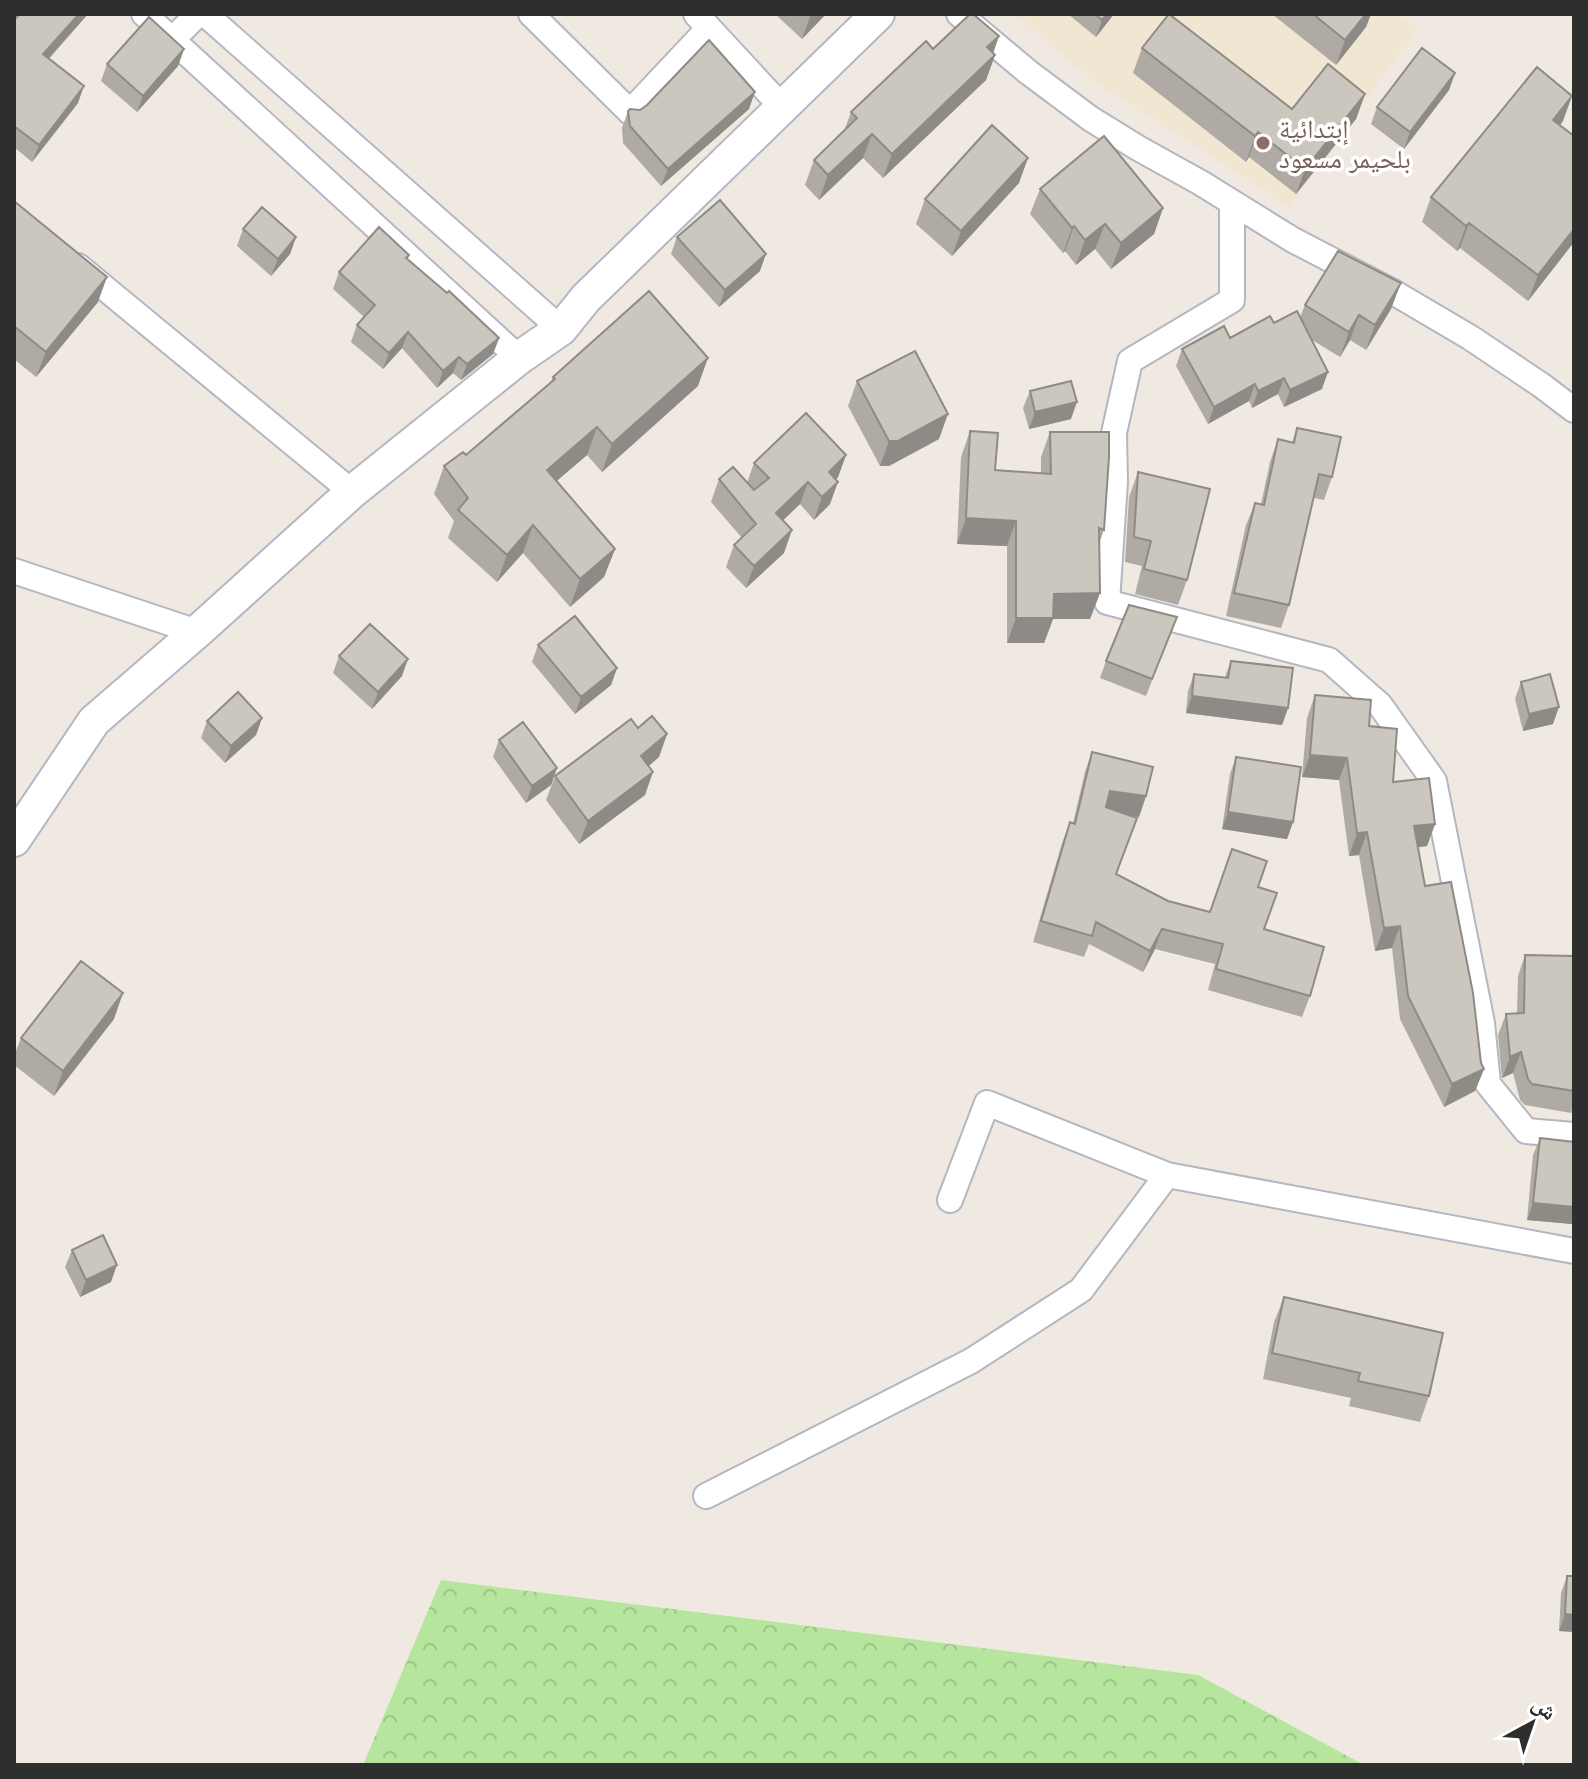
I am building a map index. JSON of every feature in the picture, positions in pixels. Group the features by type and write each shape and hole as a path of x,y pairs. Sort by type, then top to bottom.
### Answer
{"main road":[{"path":"14,840 94,721 352,492 519,358 561,329 586,298 878,14"}],"street":[{"path":"144,14 519,358"},
{"path":"172,40 198,14"},
{"path":"205,14 561,329"},
{"path":"531,14 630,112 702,21 782,107"},
{"path":"959,14 1028,72 1091,119 1293,240 1393,292 1471,338 1574,410"},
{"path":"1232,202 1232,300 1130,361 1114,433 1115,482 1107,602 1329,660 1380,705 1434,781 1482,1023 1488,1084 1526,1131 1574,1135"},
{"path":"62,253 352,492"},
{"path":"14,571 197,632"},
{"path":"950,1200 987,1103 1167,1175 1574,1251"},
{"path":"706,1496 971,1361 1081,1290 1167,1175"}],"shaded area":[{"name":"إبتدائية بلحيمر مسعود","path":"1014,14 1396,14 1417,29 1290,207 1089,78"}],"green space":[{"path":"441,1580 1198,1675 1364,1765 363,1765"}],"building":[{"path":"20,14 79,14 43,54 84,86 39,145 14,126 14,20"},
{"path":"970,14 999,36 987,47 995,55 892,154 872,134 828,175 814,160 857,118 851,112 926,41 933,49"},
{"path":"1169,14 1292,109 1328,64 1365,94 1305,169 1258,132 1255,136 1142,48"},
{"path":"1313,14 1366,14 1345,40"},
{"path":"149,17 184,49 143,96 107,64"},
{"path":"709,40 755,92 668,169 630,126 628,111 640,110 647,105"},
{"path":"1422,48 1455,73 1410,132 1377,107"},
{"path":"1537,67 1572,96 1553,120 1574,136 1574,229 1538,275 1469,223 1466,226 1431,197"},
{"path":"992,125 1028,158 961,231 925,199"},
{"path":"1104,136 1163,208 1121,243 1105,224 1085,240 1040,189"},
{"path":"720,200 766,254 725,290 677,237"},
{"path":"14,201 107,277 46,352 14,326"},
{"path":"262,207 296,237 278,259 243,229"},
{"path":"379,227 409,255 406,258 447,293 449,291 499,338 467,364 459,357 443,371 408,332 389,353 357,325 375,305 339,272"},
{"path":"1338,251 1401,283 1375,325 1359,315 1349,332 1305,305"},
{"path":"649,291 708,358 612,444 597,427 547,470 615,549 580,579 533,525 507,555 458,510 468,498 444,466 463,452 466,455 555,379 553,377"},
{"path":"1297,311 1328,372 1290,390 1284,378 1258,391 1255,384 1214,407 1182,349 1224,326 1230,338 1270,316 1274,323"},
{"path":"915,351 948,414 898,441 889,441 857,381"},
{"path":"1071,381 1077,402 1035,412 1030,391"},
{"path":"806,413 846,455 829,472 838,482 822,497 808,482 776,513 792,530 754,566 734,545 756,524 719,479 733,467 754,490 769,478 754,463"},
{"path":"1297,428 1341,437 1332,477 1319,474 1289,605 1234,593 1255,503 1264,505 1278,439 1294,443"},
{"path":"970,431 998,433 995,470 1051,474 1050,432 1109,432 1104,530 1099,528 1100,593 1054,594 1053,618 1016,618 1016,521 966,518"},
{"path":"1138,472 1210,489 1187,580 1144,569 1151,541 1134,537"},
{"path":"1129,605 1177,617 1152,679 1106,661"},
{"path":"575,616 617,668 581,697 538,645"},
{"path":"370,624 408,659 378,692 339,656"},
{"path":"1231,661 1293,668 1288,708 1192,696 1194,674 1228,678"},
{"path":"1550,674 1559,707 1529,714 1521,682"},
{"path":"238,692 262,718 231,746 207,721"},
{"path":"1315,695 1371,700 1369,726 1397,729 1393,782 1429,778 1435,824 1414,826 1425,886 1451,882 1484,1069 1452,1084 1408,996 1400,926 1384,928 1367,832 1357,833 1347,758 1310,755"},
{"path":"652,716 667,734 641,756 653,772 588,821 555,776 631,719 638,728"},
{"path":"523,722 557,768 532,786 499,740"},
{"path":"1092,752 1153,767 1146,796 1110,791 1106,807 1137,818 1116,874 1168,901 1210,912 1232,849 1267,861 1258,887 1277,893 1264,929 1324,947 1310,996 1216,969 1223,944 1162,929 1150,951 1096,922 1092,936 1041,921 1070,822 1075,824"},
{"path":"1236,757 1301,767 1293,822 1228,812"},
{"path":"1525,955 1574,956 1574,1091 1532,1084 1521,1052 1510,1057 1506,1014 1524,1013"},
{"path":"81,961 123,993 63,1071 21,1038"},
{"path":"1540,1138 1574,1142 1574,1207 1533,1203"},
{"path":"103,1235 117,1265 86,1280 72,1250"},
{"path":"1284,1297 1443,1333 1429,1396 1358,1381 1360,1373 1272,1353"},
{"path":"1567,1576 1574,1576 1574,1615 1565,1614"}],"place":[{"name":"إبتدائية بلحيمر مسعود","path":"1263,143"}]}
